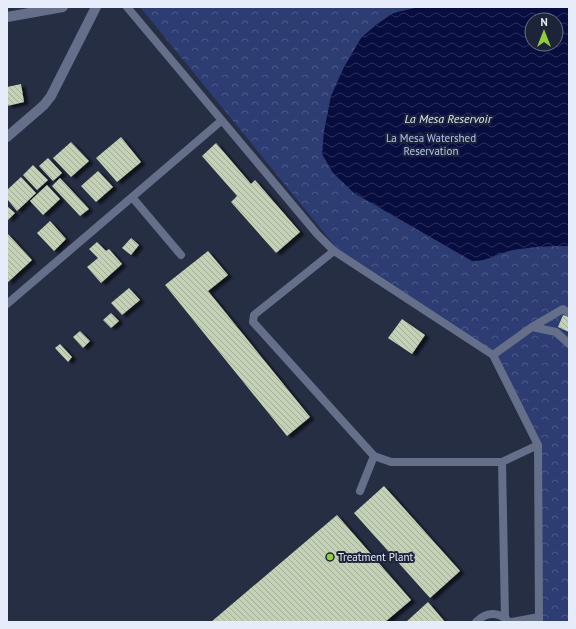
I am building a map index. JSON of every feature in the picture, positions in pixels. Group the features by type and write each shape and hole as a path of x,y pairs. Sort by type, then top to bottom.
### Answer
{"street":[{"path":"7,17 63,7"},
{"path":"7,137 44,105 51,96 96,7"}],"lane":[{"path":"127,7 221,121 317,234 334,251 493,354 538,445 539,619 508,621 493,614 481,618 476,622"},
{"path":"7,304 221,121"},
{"path":"132,197 181,255"},
{"path":"334,251 254,315 254,322 374,456 391,462 502,462 538,445"},
{"path":"493,354 532,327 563,309 569,313"},
{"path":"532,327 556,332 569,344"},
{"path":"360,491 374,456"},
{"path":"502,462 508,621"}],"green space":[{"name":"La Mesa Watershed Reservation","path":"140,7 569,7 569,622 541,622 541,453 496,353 340,252"}],"water":[{"name":"La Mesa Reservoir","path":"419,7 569,7 569,246 520,249 486,259 472,261 354,193 333,173 322,154 324,131 331,96 344,67 361,38 393,13"}],"building":[{"path":"21,84 24,102 7,106 7,87"},
{"path":"121,137 141,162 117,182 96,158"},
{"path":"71,142 89,161 71,177 53,158"},
{"path":"216,143 251,184 255,180 300,232 276,253 231,202 237,196 202,156"},
{"path":"48,158 62,173 53,181 39,166"},
{"path":"33,165 48,180 37,190 23,175"},
{"path":"98,171 113,187 96,202 81,186"},
{"path":"21,177 36,193 17,211 7,199 7,190"},
{"path":"60,178 89,209 80,216 52,186"},
{"path":"47,185 60,199 43,215 30,201"},
{"path":"7,206 15,213 8,220 7,219"},
{"path":"50,221 66,239 54,251 37,233"},
{"path":"7,233 32,260 7,283"},
{"path":"131,238 139,245 131,255 122,248"},
{"path":"97,242 106,251 109,249 122,264 101,283 87,267 98,258 89,249"},
{"path":"208,251 228,275 208,291 310,417 287,436 165,285"},
{"path":"129,288 140,300 122,315 111,303"},
{"path":"111,313 119,321 111,328 103,320"},
{"path":"563,315 569,317 569,332 558,327"},
{"path":"402,319 425,335 412,354 388,338"},
{"path":"80,331 90,341 83,348 73,337"},
{"path":"60,344 72,357 68,362 55,348"},
{"path":"384,486 460,571 430,598 354,513"},
{"name":"Treatment Plant","path":"337,515 411,600 385,622 211,622"},
{"path":"428,602 445,622 406,622"}],"place":[{"name":"Treatment Plant","path":"330,557"}]}
